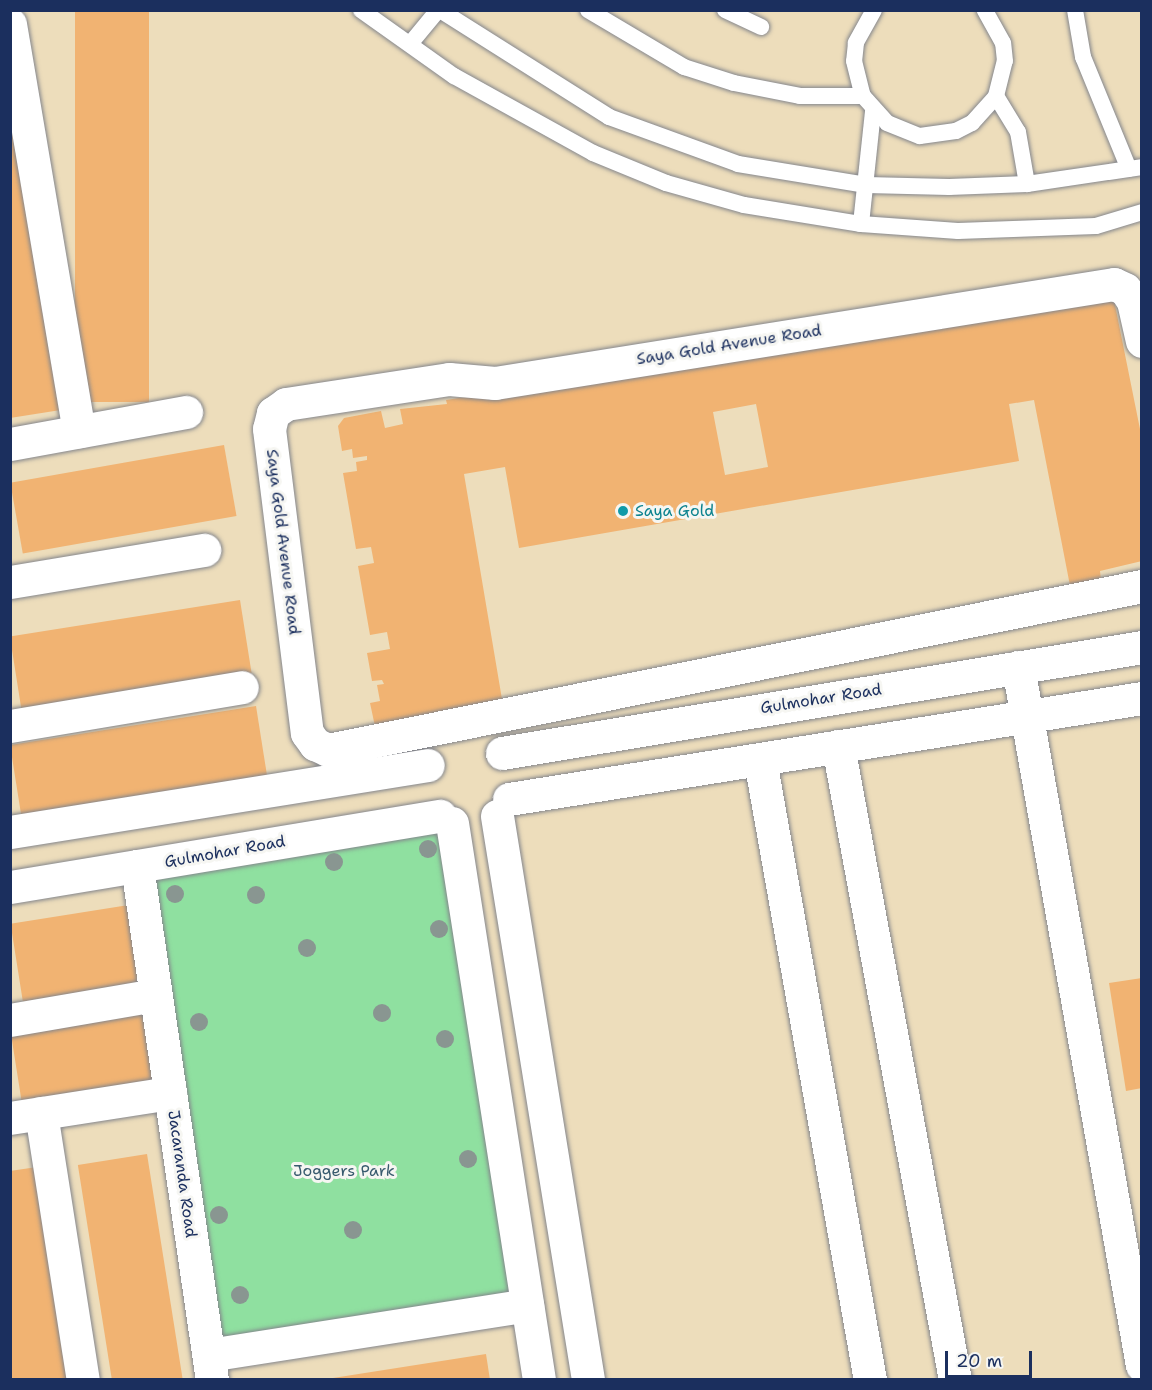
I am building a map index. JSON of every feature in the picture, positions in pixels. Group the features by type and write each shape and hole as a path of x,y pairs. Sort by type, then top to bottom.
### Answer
{"street":[{"path":"10,24 79,431"},
{"name":"Saya Gold Avenue Road","path":"1142,341 1133,301 1125,289 1114,284 495,383 449,379 286,404 273,413 269,429 307,733 315,744 328,750 1142,586"},
{"path":"10,444 186,412"},
{"path":"10,582 204,550"},
{"name":"Gulmohar Road","path":"502,753 1142,647"},
{"path":"1018,667 1142,1365"},
{"path":"10,726 242,687"},
{"path":"446,819 473,826 503,808 838,746 1142,698"},
{"path":"538,1380 446,819 425,792 428,765 443,746 458,739 476,739 502,753 510,767 503,808 588,1380"},
{"path":"838,746 955,1380"},
{"path":"760,760 870,1380"},
{"path":"10,832 428,765"},
{"name":"Gulmohar Road","path":"10,887 446,819"},
{"path":"137,866 170,1093"},
{"path":"10,1020 155,995"},
{"name":"Jacaranda Road","path":"26,1115 170,1093 210,1367"},
{"path":"26,1115 83,1380"},
{"path":"210,1367 527,1305"}],"lane":[{"path":"361,10 454,76 593,153 666,183 744,205 861,224 958,231 1032,231 1096,226 1142,212"},
{"path":"410,44 439,10 609,117 738,164 866,185 1027,184 1135,168 1083,57 1075,10"},
{"path":"588,10 684,67 734,83 800,96 863,96"},
{"path":"725,10 761,27"},
{"path":"874,10 856,43 854,61 863,96 873,111 903,131 939,136 972,123 996,96 1002,79 1004,52 996,26 985,10"},
{"path":"996,96 1018,132 1027,184"},
{"path":"861,224 873,111"}],"green space":[{"name":"Joggers Park","path":"452,823 528,1305 213,1355 137,873"}],"building":[{"path":"75,10 149,10 149,402 75,402"},
{"path":"10,93 67,409 10,418"},
{"name":"Saya Gold","path":"1106,296 1114,300 1142,439 1142,561 1100,571 1102,589 1072,596 1034,400 1009,404 1019,461 519,548 505,467 464,474 504,711 376,731 370,703 380,701 377,685 384,684 382,680 372,681 367,653 390,649 387,632 370,635 358,566 374,563 371,547 356,549 343,473 357,471 356,462 367,460 367,456 353,458 352,449 342,451 338,426 344,418 381,411 385,428 403,424 400,409 447,404 446,400","holes":["756,404 768,467 725,475 713,412"]},
{"path":"224,445 237,516 23,554 10,483"},
{"path":"240,600 252,673 21,710 10,636"},
{"path":"256,706 268,779 22,818 10,745"},
{"path":"135,904 147,982 23,1002 11,924"},
{"path":"1142,978 1142,1088 1126,1091 1109,983"},
{"path":"152,1004 165,1085 23,1108 10,1026"},
{"path":"147,1154 183,1380 112,1380 78,1165"},
{"path":"37,1167 68,1380 10,1380 10,1171"},
{"path":"486,1354 490,1380 333,1380 333,1378"}],"place":[{"name":"Saya Gold","path":"623,511"}]}
